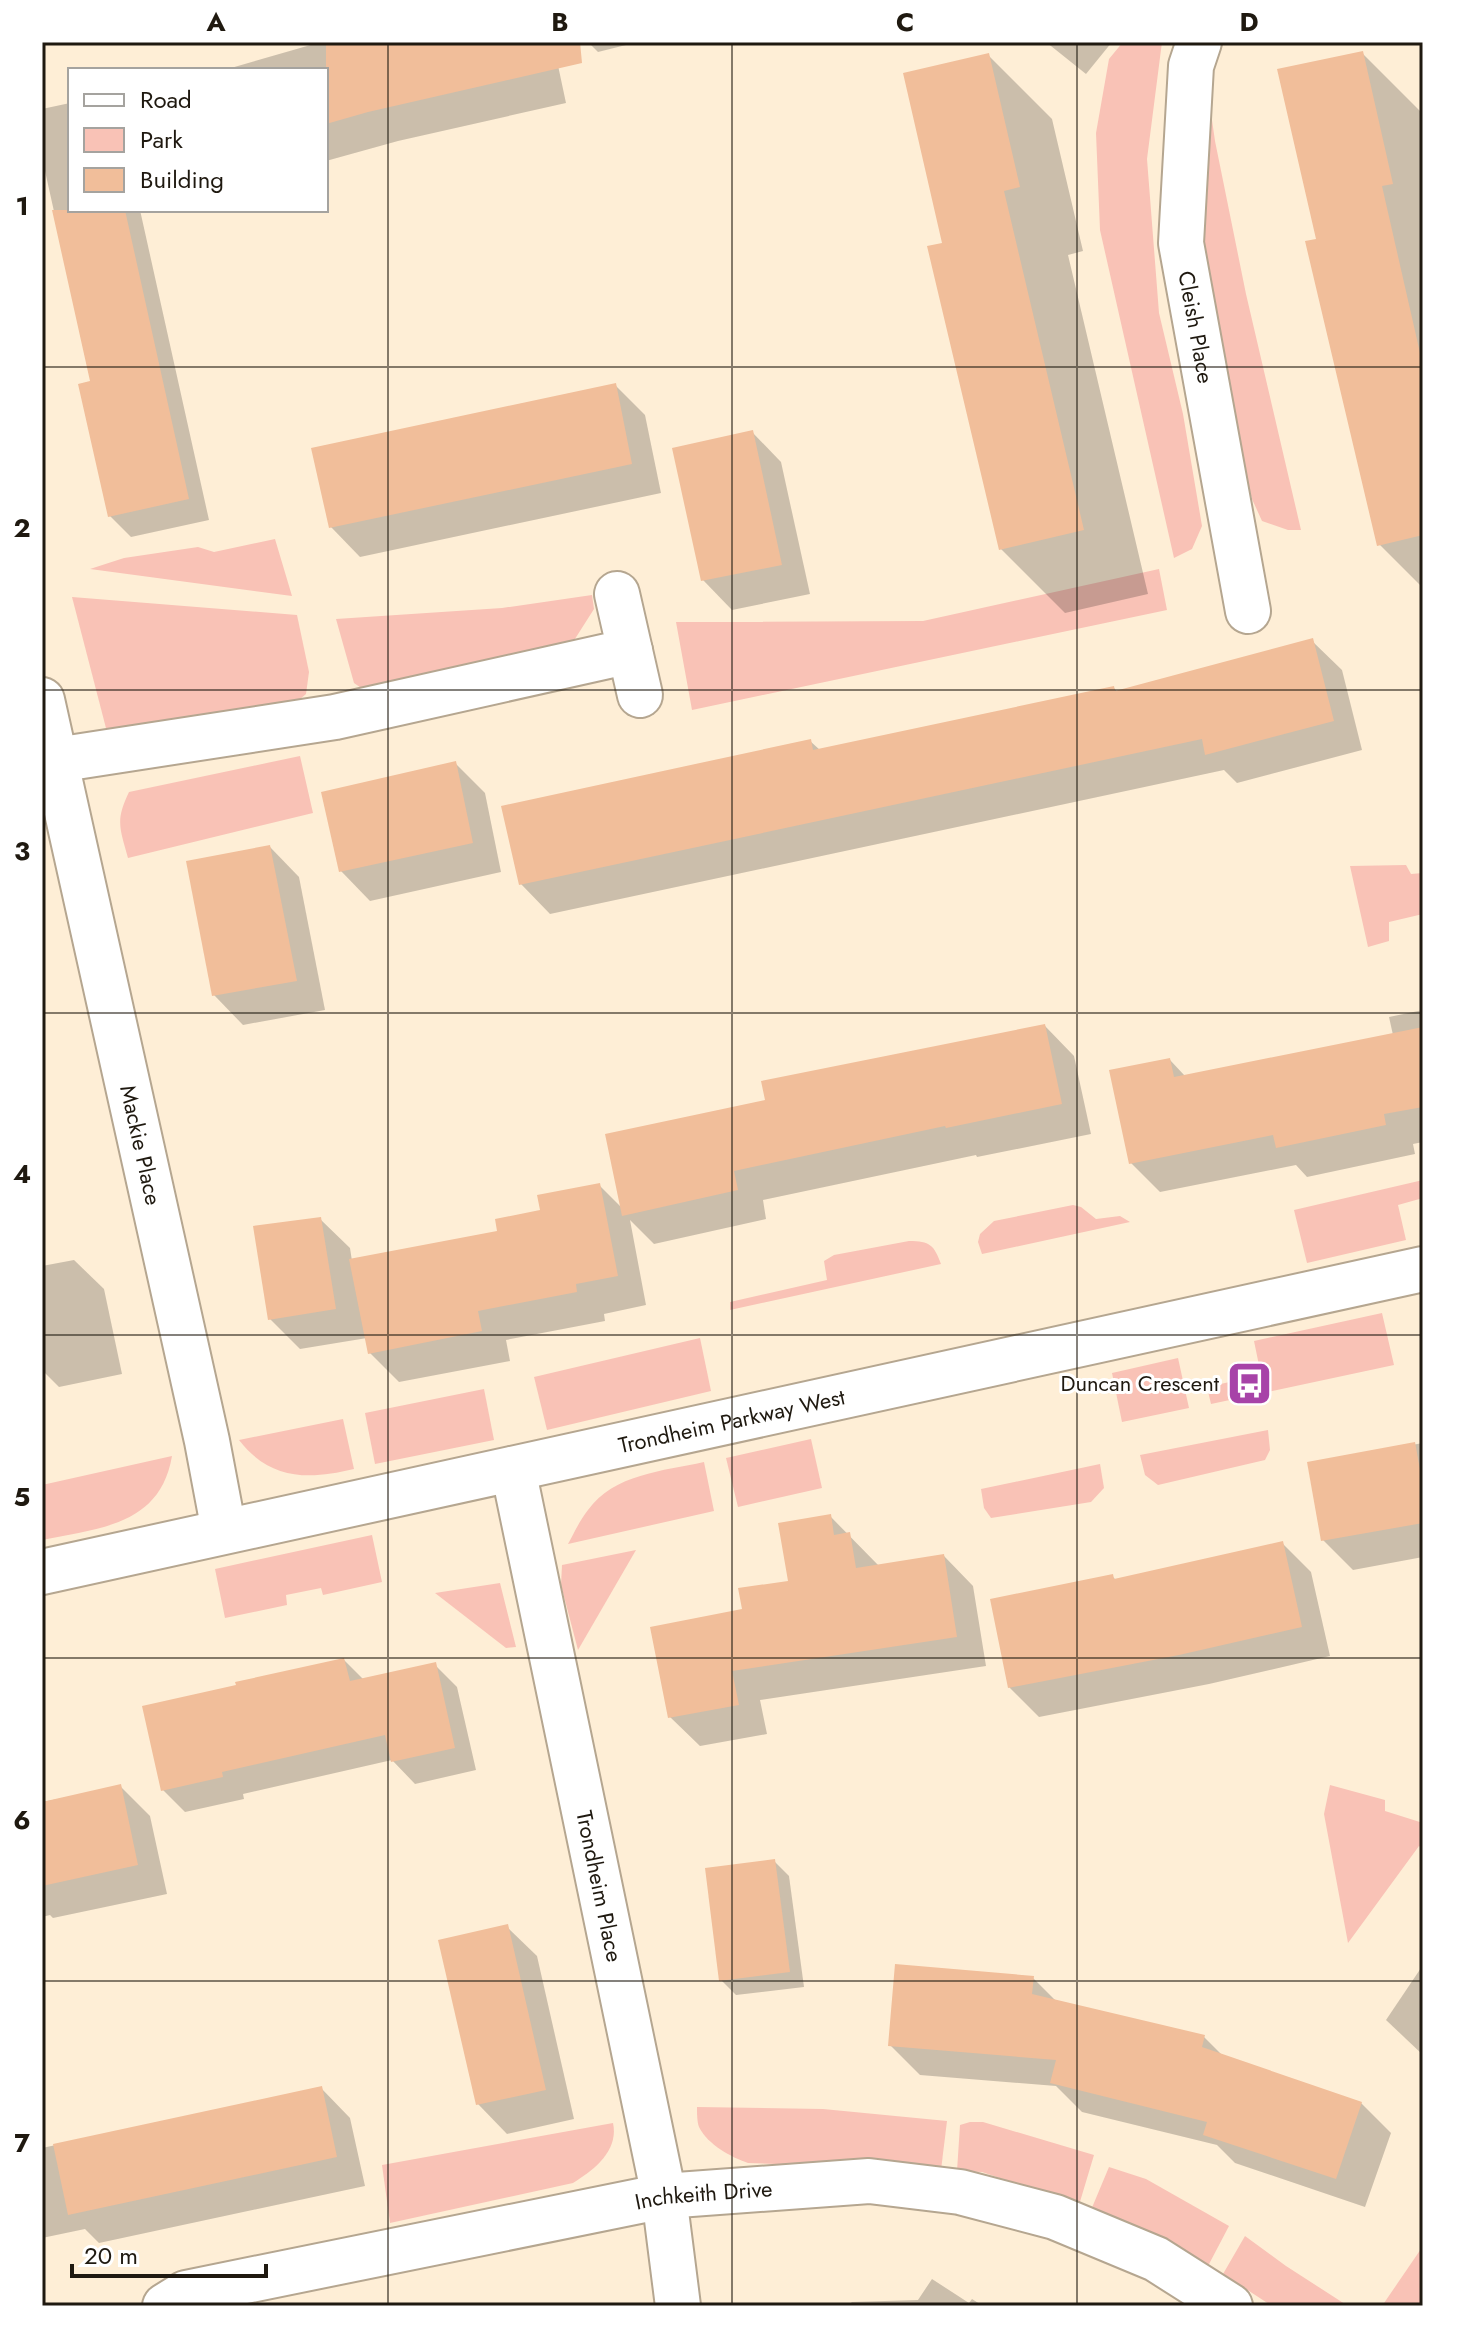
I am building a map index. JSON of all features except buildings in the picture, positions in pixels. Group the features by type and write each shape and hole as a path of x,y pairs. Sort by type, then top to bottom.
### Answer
{"street":[{"name":"Cleish Place","path":"1199,42 1191,66 1181,243 1248,611"},
{"path":"617,594 640,695"},
{"path":"56,760 335,717 630,651"},
{"name":"Mackie Place","path":"42,700 207,1441 224,1531"},
{"name":"Trondheim Parkway West","path":"42,1572 1423,1269"},
{"name":"Trondheim Place","path":"513,1469 664,2196 678,2306"},
{"name":"Inchkeith Drive","path":"165,2306 186,2293 664,2196 869,2181 960,2192 1055,2217 1156,2259 1230,2306"}],"green space":[{"path":"1123,42 1162,42 1147,159 1159,313 1183,414 1202,526 1192,549 1174,558 1100,230 1096,133 1109,59"},
{"path":"1210,106 1246,294 1301,530 1288,530 1262,521 1252,499 1241,458 1201,243"},
{"path":"275,539 292,596 90,569 124,558 198,547 214,552"},
{"path":"1159,569 1167,610 692,710 676,622 923,621"},
{"path":"592,595 594,609 573,642 367,692 354,683 336,619 502,608"},
{"path":"72,597 297,615 309,672 306,694 293,705 107,732"},
{"path":"300,756 313,813 128,858 120,825 129,792"},
{"path":"1406,865 1411,874 1423,873 1423,914 1389,922 1389,941 1368,947 1350,866"},
{"path":"1423,1180 1423,1198 1398,1205 1406,1240 1307,1263 1294,1210"},
{"path":"1073,1205 1081,1207 1096,1219 1120,1216 1130,1222 982,1254 978,1242 980,1234 994,1221"},
{"path":"909,1241 930,1245 941,1264 730,1310 730,1302 827,1280 824,1261 834,1255"},
{"path":"1382,1313 1394,1365 1211,1404 1207,1387 1261,1375 1254,1341"},
{"path":"700,1338 711,1391 547,1430 534,1377"},
{"path":"1178,1358 1189,1408 1122,1422 1112,1373"},
{"path":"484,1389 494,1440 375,1464 365,1413"},
{"path":"343,1419 354,1469 337,1473 306,1475 277,1470 251,1453 239,1440"},
{"path":"1268,1430 1270,1450 1265,1460 1158,1485 1145,1475 1140,1455"},
{"path":"811,1439 822,1488 738,1507 726,1458"},
{"path":"172,1456 155,1497 141,1510 105,1527 42,1540 42,1485"},
{"path":"704,1462 714,1511 568,1544 588,1510 611,1489 640,1476"},
{"path":"1100,1464 1104,1488 1091,1502 991,1518 984,1508 981,1489"},
{"path":"372,1535 382,1582 323,1595 321,1588 286,1595 287,1605 225,1618 215,1569"},
{"path":"636,1550 578,1650 561,1585 562,1565"},
{"path":"500,1583 516,1647 506,1648 435,1593"},
{"path":"1330,1785 1385,1800 1385,1811 1423,1823 1423,1849 1419,1846 1348,1943 1324,1814"},
{"path":"697,2107 823,2109 947,2121 941,2170 748,2163 727,2154 708,2139 699,2127"},
{"path":"983,2122 1094,2155 1079,2205 982,2172 957,2171 960,2125"},
{"path":"613,2123 614,2133 609,2151 596,2166 573,2183 390,2223 382,2165"},
{"path":"1109,2167 1146,2179 1229,2226 1208,2266 1136,2226 1091,2210"},
{"path":"1245,2236 1348,2306 1272,2306 1223,2274"},
{"path":"1423,2246 1423,2306 1382,2306"}],"place":[{"name":"Duncan Crescent","path":"1250,1383"}]}
